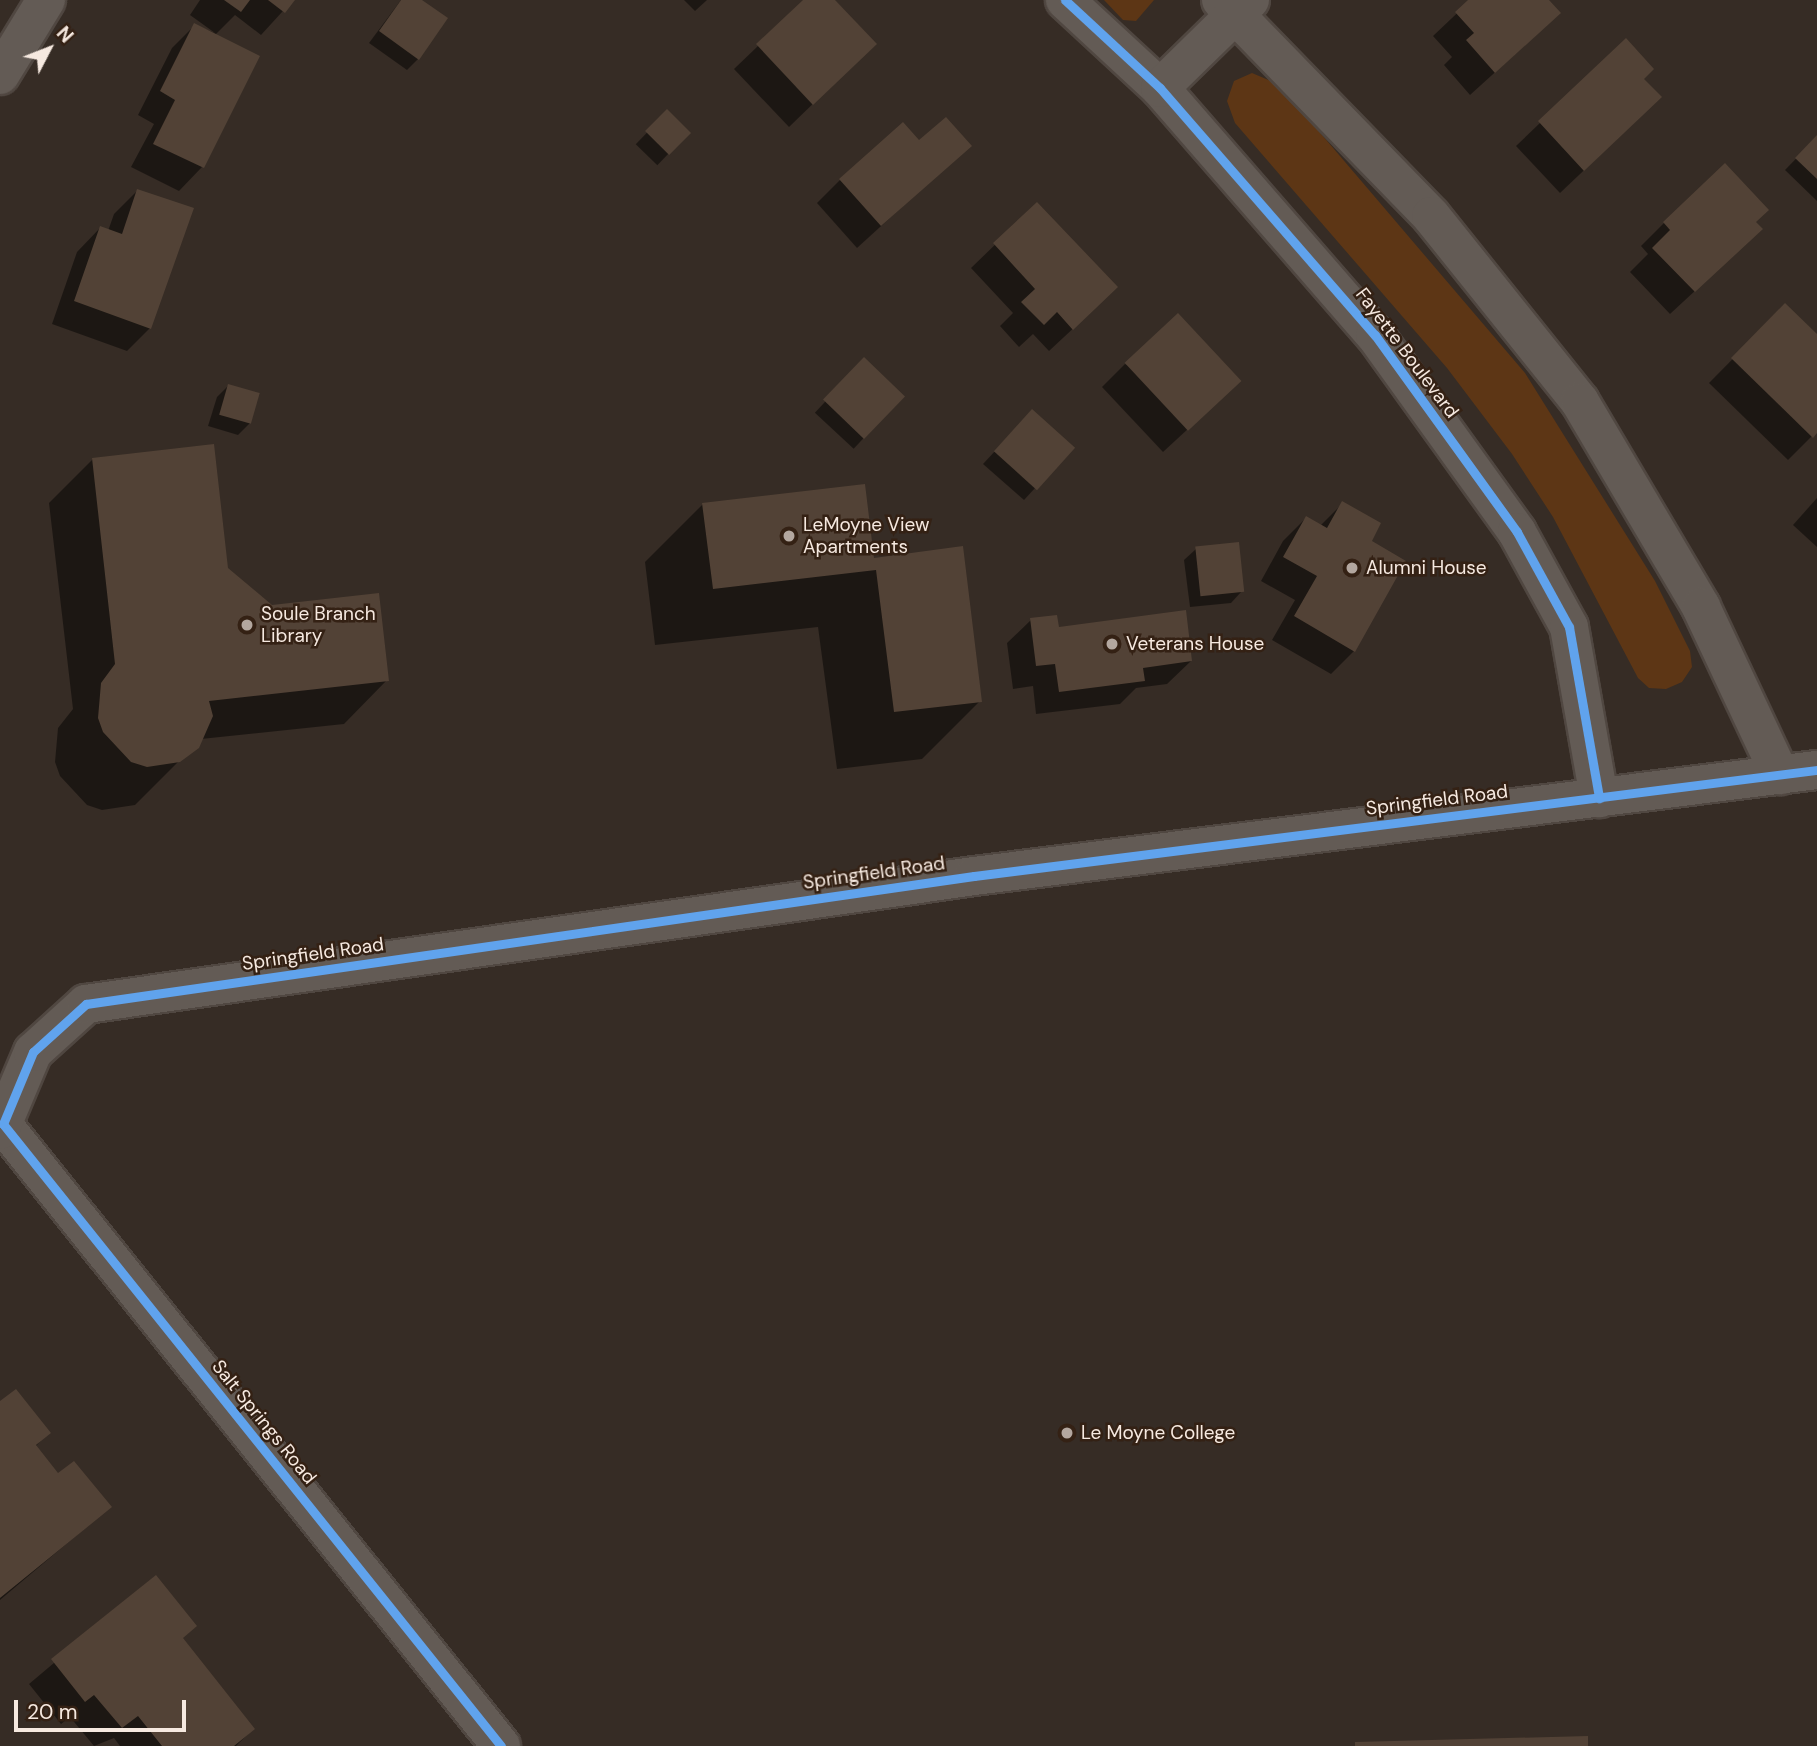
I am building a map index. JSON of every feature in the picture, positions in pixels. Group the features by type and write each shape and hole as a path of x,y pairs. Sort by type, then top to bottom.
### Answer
{"street":[{"path":"0,75 46,0"},
{"name":"Fayette Boulevard","path":"1065,0 1160,88 1375,335 1517,532 1569,627 1600,798"},
{"path":"1160,88 1235,5 1431,216 1580,402 1701,607 1780,775"},
{"name":"Springfield Road","path":"1,1125 33,1052 86,1004 974,876 1817,770"},
{"name":"Salt Springs Road","path":"1,1125 500,1746"}],"shaded area":[{"path":"1104,0 1154,0 1136,21 1123,20"},
{"path":"1252,73 1273,82 1299,108 1525,373 1655,581 1690,651 1692,667 1682,682 1666,689 1649,688 1638,678 1553,517 1512,454 1447,368 1235,123 1227,101 1234,81"}],"building":[{"path":"224,0 250,0 241,12"},
{"path":"268,0 295,0 285,13"},
{"path":"401,0 422,0 448,18 419,60 379,31"},
{"path":"803,0 835,0 877,44 813,105 756,44"},
{"path":"1468,0 1549,0 1561,13 1495,73 1466,40 1474,33 1455,12"},
{"path":"194,23 260,56 204,168 153,144 175,100 160,91"},
{"path":"1626,38 1654,69 1644,79 1662,97 1584,171 1538,121"},
{"path":"667,109 691,133 669,155 645,131"},
{"path":"946,117 972,146 881,226 839,179 903,122 919,140"},
{"path":"1817,135 1817,179 1795,158"},
{"path":"1725,163 1769,210 1756,222 1763,229 1695,292 1652,248 1670,230 1663,222"},
{"path":"137,189 194,208 151,329 74,301 100,226 122,234"},
{"path":"1037,202 1118,287 1073,330 1057,312 1044,325 1021,302 1035,289 993,243"},
{"path":"1785,303 1817,334 1817,433 1813,438 1731,358"},
{"path":"1178,313 1241,381 1188,431 1125,363"},
{"path":"864,357 905,397 864,439 823,399"},
{"path":"228,384 260,393 251,424 219,415"},
{"path":"1032,409 1075,448 1037,490 994,451"},
{"name":"Soule Branch Library","path":"214,444 228,568 272,605 379,593 389,681 209,701 213,716 199,748 180,762 147,767 131,762 103,732 98,718 101,683 115,664 92,458"},
{"path":"865,484 874,558 963,546 982,702 894,712 876,570 713,589 702,503"},
{"name":"Alumni House","path":"1342,501 1381,523 1372,541 1406,561 1355,652 1294,616 1317,576 1283,557 1306,516 1327,528"},
{"path":"1239,542 1244,592 1200,596 1195,547"},
{"name":"Veterans House","path":"1186,610 1192,661 1143,668 1145,681 1059,692 1055,664 1036,666 1030,618 1057,615 1059,627"},
{"path":"16,1389 51,1433 36,1445 58,1473 74,1461 112,1507 0,1598 0,1401"},
{"path":"156,1575 197,1626 183,1638 255,1729 234,1746 162,1746 138,1716 122,1728 94,1695 85,1702 51,1659"},
{"path":"1588,1736 1588,1746 1355,1746 1355,1742"}],"cycle path":[{"path":"1065,0 1160,88 1375,335 1517,532 1569,627 1599,798"},
{"path":"501,1746 3,1124 33,1052 86,1004 974,876 1817,770"}],"place":[{"name":"LeMoyne View Apartments","path":"789,536"},
{"name":"Alumni House","path":"1352,568"},
{"name":"Soule Branch Library","path":"247,625"},
{"name":"Veterans House","path":"1112,644"},
{"name":"Le Moyne College","path":"1067,1433"}]}
